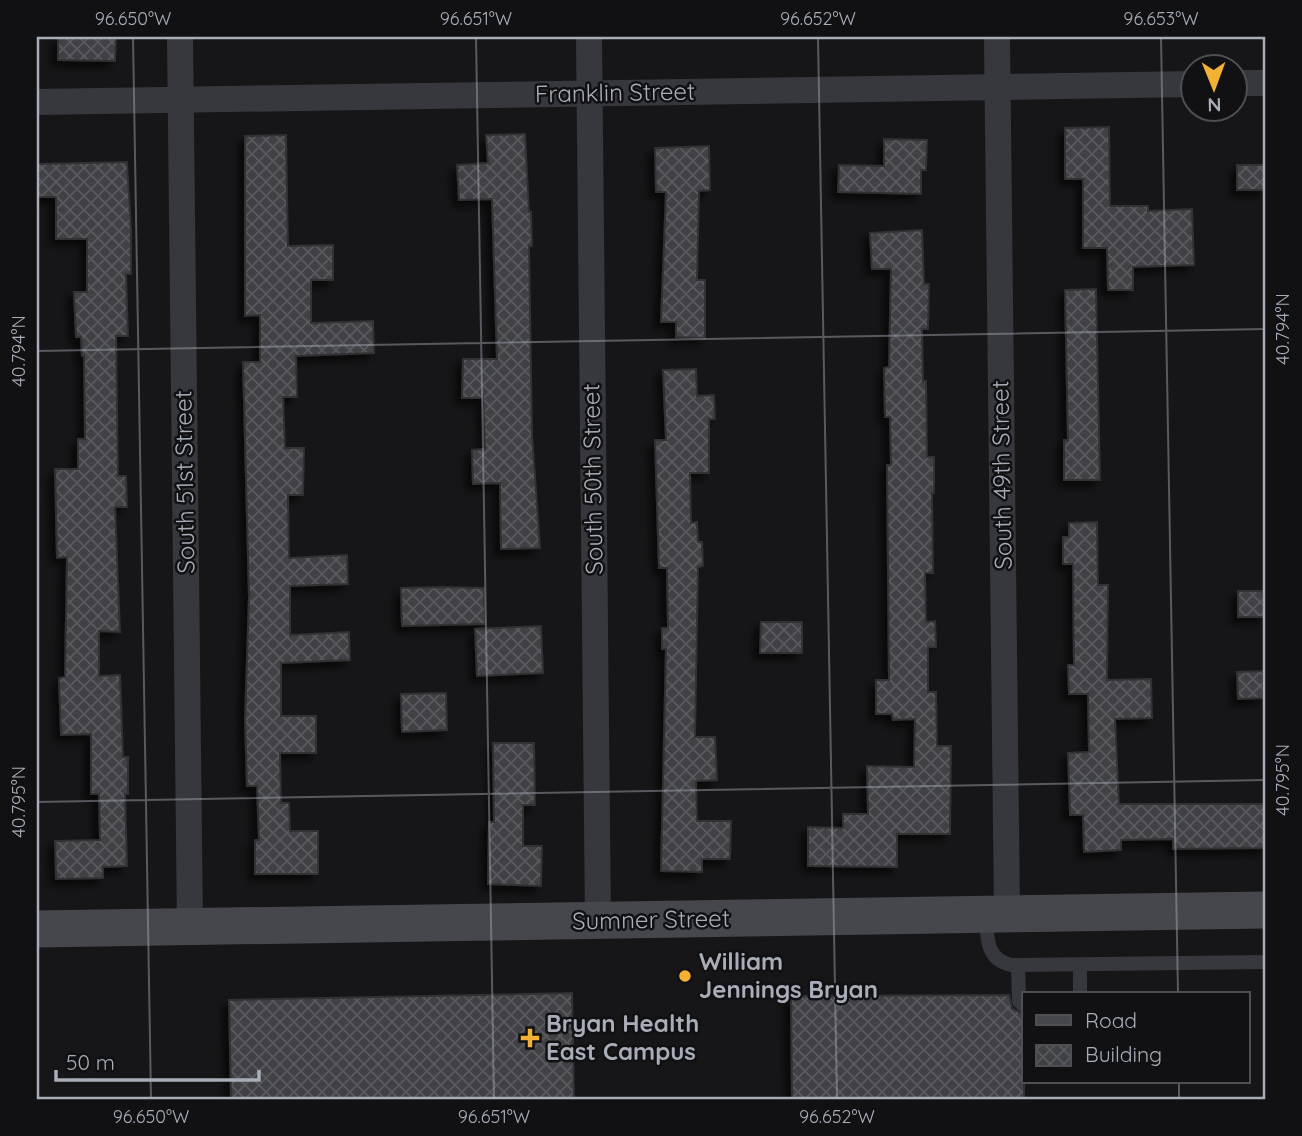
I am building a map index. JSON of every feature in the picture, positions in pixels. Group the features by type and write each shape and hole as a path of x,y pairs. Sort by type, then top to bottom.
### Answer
{"street":[{"name":"South 51st Street","path":"180,37 190,927"},
{"name":"South 50th Street","path":"589,37 598,921"},
{"name":"South 49th Street","path":"996,914 997,37"},
{"name":"Franklin Street","path":"37,102 1180,84"},
{"name":"Sumner Street","path":"37,929 1265,910"}],"lane":[{"path":"996,914 990,950 1000,961 1018,965 1265,962"},
{"path":"1018,965 1019,1001 1022,1004"},
{"path":"1080,965 1080,992"}],"building":[{"path":"58,37 116,37 115,61 58,60"},
{"path":"1109,127 1110,206 1148,206 1148,211 1192,209 1194,265 1133,267 1133,290 1108,290 1107,248 1083,248 1083,179 1065,179 1065,128"},
{"path":"525,134 532,246 529,246 532,434 540,548 501,549 500,483 473,484 472,450 485,449 483,398 462,398 463,359 497,359 492,199 459,200 457,165 488,163 486,135"},
{"path":"286,135 288,246 333,245 333,280 311,280 311,323 373,321 374,353 296,356 297,397 283,397 285,448 304,448 303,495 288,495 289,558 347,555 348,584 290,586 290,635 349,632 350,660 281,663 281,716 316,716 316,753 280,753 281,803 289,803 290,831 318,831 318,874 255,874 255,840 259,840 257,786 247,786 245,720 249,597 243,362 260,362 260,315 245,316 245,136"},
{"path":"884,139 927,140 926,170 921,170 921,194 838,192 839,165 884,166"},
{"path":"709,146 710,190 699,191 697,280 705,280 705,338 676,337 676,322 661,322 666,192 656,192 655,148"},
{"path":"127,162 131,230 131,274 126,274 128,336 116,336 118,476 126,476 127,507 115,507 120,632 99,631 99,676 120,675 123,757 128,757 128,794 125,794 127,866 103,867 103,878 56,879 55,841 100,840 99,794 91,794 91,734 61,735 59,678 65,677 67,557 57,558 55,469 78,469 78,439 85,439 84,356 81,337 76,337 74,292 87,292 87,239 56,239 56,197 37,197 37,164"},
{"path":"1237,165 1265,165 1265,190 1237,190"},
{"path":"922,230 924,284 929,284 928,329 922,329 927,457 934,457 933,573 925,573 926,622 935,621 936,647 928,647 928,692 936,692 937,746 951,746 950,834 897,834 897,867 808,866 808,827 843,828 843,814 868,814 867,766 914,767 915,719 893,720 892,714 876,714 876,680 889,680 887,465 891,465 890,417 885,417 884,368 889,367 891,269 872,269 870,233"},
{"path":"1096,289 1100,480 1064,480 1064,440 1068,440 1065,290"},
{"path":"696,369 697,396 714,395 715,419 709,419 709,473 690,473 691,523 697,522 698,542 702,542 703,566 698,567 695,737 715,737 717,780 696,781 697,821 731,821 730,859 702,859 702,872 661,871 666,649 662,649 662,628 668,628 667,568 659,568 655,440 666,440 663,370"},
{"path":"1097,522 1098,585 1108,585 1107,680 1151,679 1152,718 1115,719 1119,804 1265,804 1265,848 1173,849 1173,839 1121,840 1121,850 1084,852 1083,815 1070,815 1068,753 1089,752 1088,694 1069,694 1068,665 1074,665 1073,564 1063,564 1063,537 1069,537 1069,523"},
{"path":"401,588 484,588 485,624 402,626"},
{"path":"1238,591 1263,591 1264,617 1238,617"},
{"path":"761,622 802,622 802,653 760,653"},
{"path":"541,626 543,673 477,676 475,629"},
{"path":"1263,671 1263,698 1238,699 1237,672"},
{"path":"446,693 447,730 402,732 401,694"},
{"path":"493,743 534,743 535,805 523,805 523,846 542,846 541,886 488,884 489,822 494,822"},
{"path":"572,993 574,1099 231,1099 229,1000"},
{"path":"1009,995 1012,1008 1022,1014 1024,1099 792,1099 791,996"}],"place":[{"name":"William Jennings Bryan","path":"685,976"},
{"name":"Bryan Health East Campus","path":"530,1038"}]}
